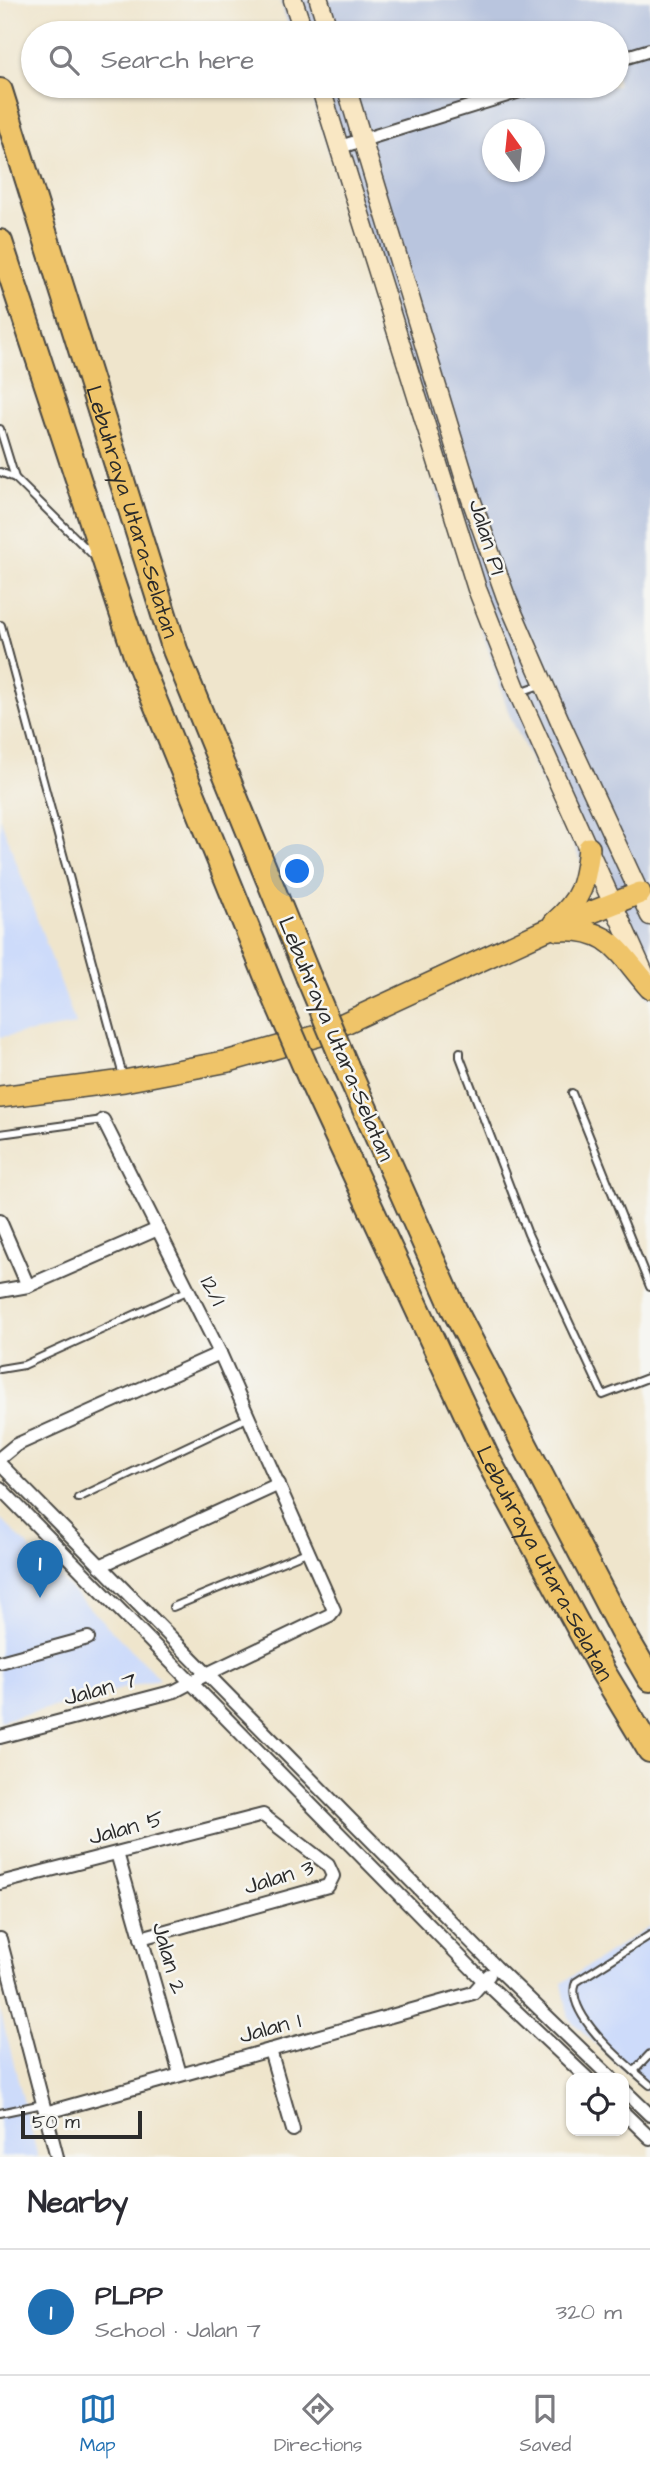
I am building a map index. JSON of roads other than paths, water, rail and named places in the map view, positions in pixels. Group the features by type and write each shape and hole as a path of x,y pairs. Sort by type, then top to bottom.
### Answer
{"highway":[{"name":"Lebuhraya Utara–Selatan","path":"0,91 174,650 345,1064 454,1309 622,1631 650,1679"},
{"name":"Lebuhraya Utara–Selatan","path":"0,242 136,655 273,992 311,1080 488,1460 603,1672 650,1750"}],"main road":[{"path":"293,0 300,21"},
{"path":"319,0 326,21"},
{"name":"Jalan P1","path":"324,98 477,589 518,693 650,988"},
{"name":"Jalan P1","path":"350,98 470,496 506,597 650,916"},
{"path":"544,931 569,911 583,888 589,848"},
{"path":"0,1097 124,1081 229,1061 317,1036 544,931 640,893"},
{"path":"544,931 586,930 602,936 650,988"}],"street":[{"path":"629,56 650,50"},
{"path":"340,147 498,98"},
{"name":"12/1","path":"103,1120 220,1353 309,1551"},
{"path":"0,1222 27,1286"},
{"path":"0,1291 27,1286 158,1229"},
{"path":"0,1458 16,1445 220,1353"},
{"path":"0,1464 496,1967 606,2073"},
{"path":"100,1566 279,1484"},
{"path":"0,1488 484,1982 582,2073"},
{"name":"Jalan 7","path":"0,1737 175,1691 330,1615 334,1610 309,1551"},
{"path":"0,1662 88,1638"},
{"name":"Jalan 5","path":"0,1883 263,1815"},
{"name":"Jalan 3","path":"141,1938 328,1886 333,1876 328,1865 263,1815"},
{"name":"Jalan 2","path":"117,1853 180,2074"},
{"path":"1,1944 57,2157"},
{"name":"Jalan 1","path":"44,2109 473,1993 496,1967"},
{"path":"270,2050 293,2130"},
{"path":"629,2095 650,2115"},
{"path":"629,2118 650,2138"}],"lane":[{"path":"0,429 15,478"},
{"path":"0,472 15,478 108,571"},
{"path":"1,625 124,1081"},
{"path":"518,693 544,683"},
{"path":"460,1052 528,1234 603,1395 650,1377"},
{"path":"572,1093 650,1287"},
{"path":"0,1133 103,1120"},
{"path":"0,1369 24,1365 189,1290"},
{"path":"78,1497 249,1416"},
{"path":"173,1607 309,1551"},
{"path":"650,1935 576,1982 573,1991 585,2020 624,2064 650,2085"},
{"path":"634,2071 650,2054"},
{"path":"616,2073 624,2064"},
{"path":"0,2113 44,2109"}],"place":[{"name":"PLPP","path":"40,1598"}]}
